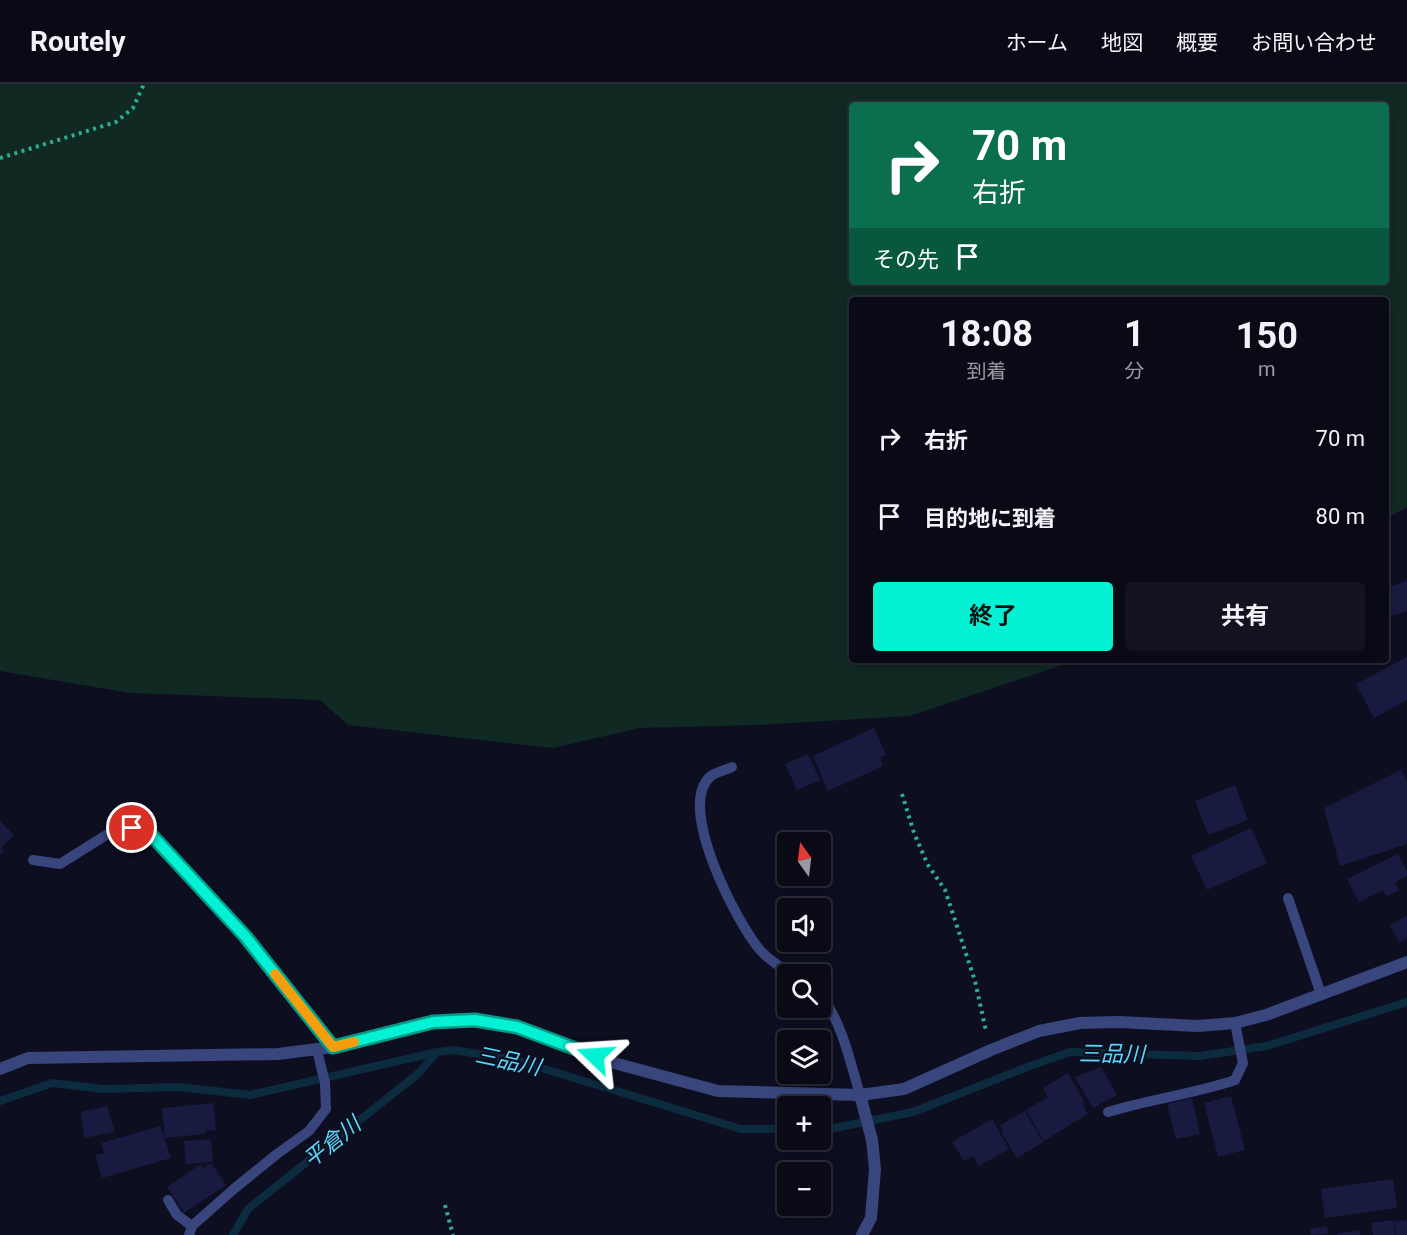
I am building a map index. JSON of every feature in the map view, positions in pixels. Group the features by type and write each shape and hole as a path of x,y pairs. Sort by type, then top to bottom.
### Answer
{"street":[{"path":"0,1069 28,1058 278,1054 317,1050 433,1022 475,1020 517,1027 614,1063 718,1091 860,1095 904,1089 1039,1031 1080,1023 1119,1022 1236,1028 1407,962"},
{"path":"860,1095 872,1140 875,1170 871,1218 862,1235"}],"lane":[{"path":"732,767 710,777 702,790 700,819 710,854 731,906 761,951 779,964"},
{"path":"33,860 60,864 118,827 145,828 245,936 333,1047"},
{"path":"1288,898 1321,994"},
{"path":"831,1008 860,1095"},
{"path":"1108,1112 1138,1103 1211,1088 1235,1080 1243,1063 1236,1028"},
{"path":"168,1200 191,1231 260,1167 309,1131 326,1109 324,1083 317,1050"}],"path":[{"path":"0,158 116,122 133,108 144,84"},
{"path":"902,794 914,833 928,866 945,890 975,981 991,1050"},
{"path":"445,1205 453,1235"}],"green space":[{"path":"0,84 1407,84 1407,507 1389,517 1389,297 849,297 849,663 1068,663 910,716 758,725 640,728 553,748 348,725 320,700 130,693 0,671"}],"building":[{"path":"1407,581 1407,611 1389,616 1389,587"},
{"path":"1407,657 1407,700 1374,718 1356,684"},
{"path":"874,728 886,755 880,758 883,766 828,791 813,756"},
{"path":"808,754 820,780 797,790 785,764"},
{"path":"1401,770 1407,781 1407,844 1340,866 1324,808"},
{"path":"1235,785 1248,820 1208,835 1195,801"},
{"path":"0,821 14,835 1,848 4,851 0,855"},
{"path":"1251,828 1267,863 1207,890 1191,856"},
{"path":"1398,854 1407,871 1407,876 1395,882 1399,890 1386,896 1383,890 1359,902 1347,879"},
{"path":"1407,916 1407,938 1399,942 1390,925"},
{"path":"1101,1067 1117,1095 1093,1108 1075,1077"},
{"path":"1068,1073 1088,1114 1044,1141 1026,1110 1048,1097 1043,1088"},
{"path":"1231,1096 1245,1150 1218,1157 1204,1103"},
{"path":"1192,1098 1200,1134 1176,1139 1167,1104"},
{"path":"213,1103 216,1130 205,1131 205,1134 165,1138 162,1108"},
{"path":"107,1106 115,1132 84,1138 81,1112"},
{"path":"1025,1111 1043,1142 1017,1158 1001,1132 1003,1131 1000,1125"},
{"path":"992,1119 1009,1149 979,1166 973,1156 964,1161 952,1142"},
{"path":"161,1126 171,1158 102,1178 95,1155 104,1153 101,1143"},
{"path":"211,1139 213,1162 186,1164 184,1141"},
{"path":"211,1163 226,1185 184,1213 167,1187 201,1164 203,1168"},
{"path":"1393,1179 1397,1208 1325,1218 1321,1189"},
{"path":"1393,1220 1395,1235 1373,1235 1371,1223"},
{"path":"1407,1220 1407,1235 1396,1235 1394,1222"},
{"path":"1327,1226 1328,1234 1311,1235 1310,1229"},
{"path":"1359,1230 1360,1235 1337,1235 1337,1234"}],"waterway":[{"name":"三品川","path":"831,1128 913,1112 1070,1052 1200,1056 1267,1046 1407,1002"},
{"path":"0,1101 52,1083 104,1089 179,1087 250,1095 453,1050 512,1059 741,1129 777,1129"},
{"name":"平倉川","path":"233,1235 248,1209 419,1073 436,1053"}],"slow traffic":[{"path":"275,974 333,1047 354,1042"}],"route":[{"path":"132,828 145,828 245,936 333,1047 433,1022 475,1020 517,1027 595,1056"}]}
